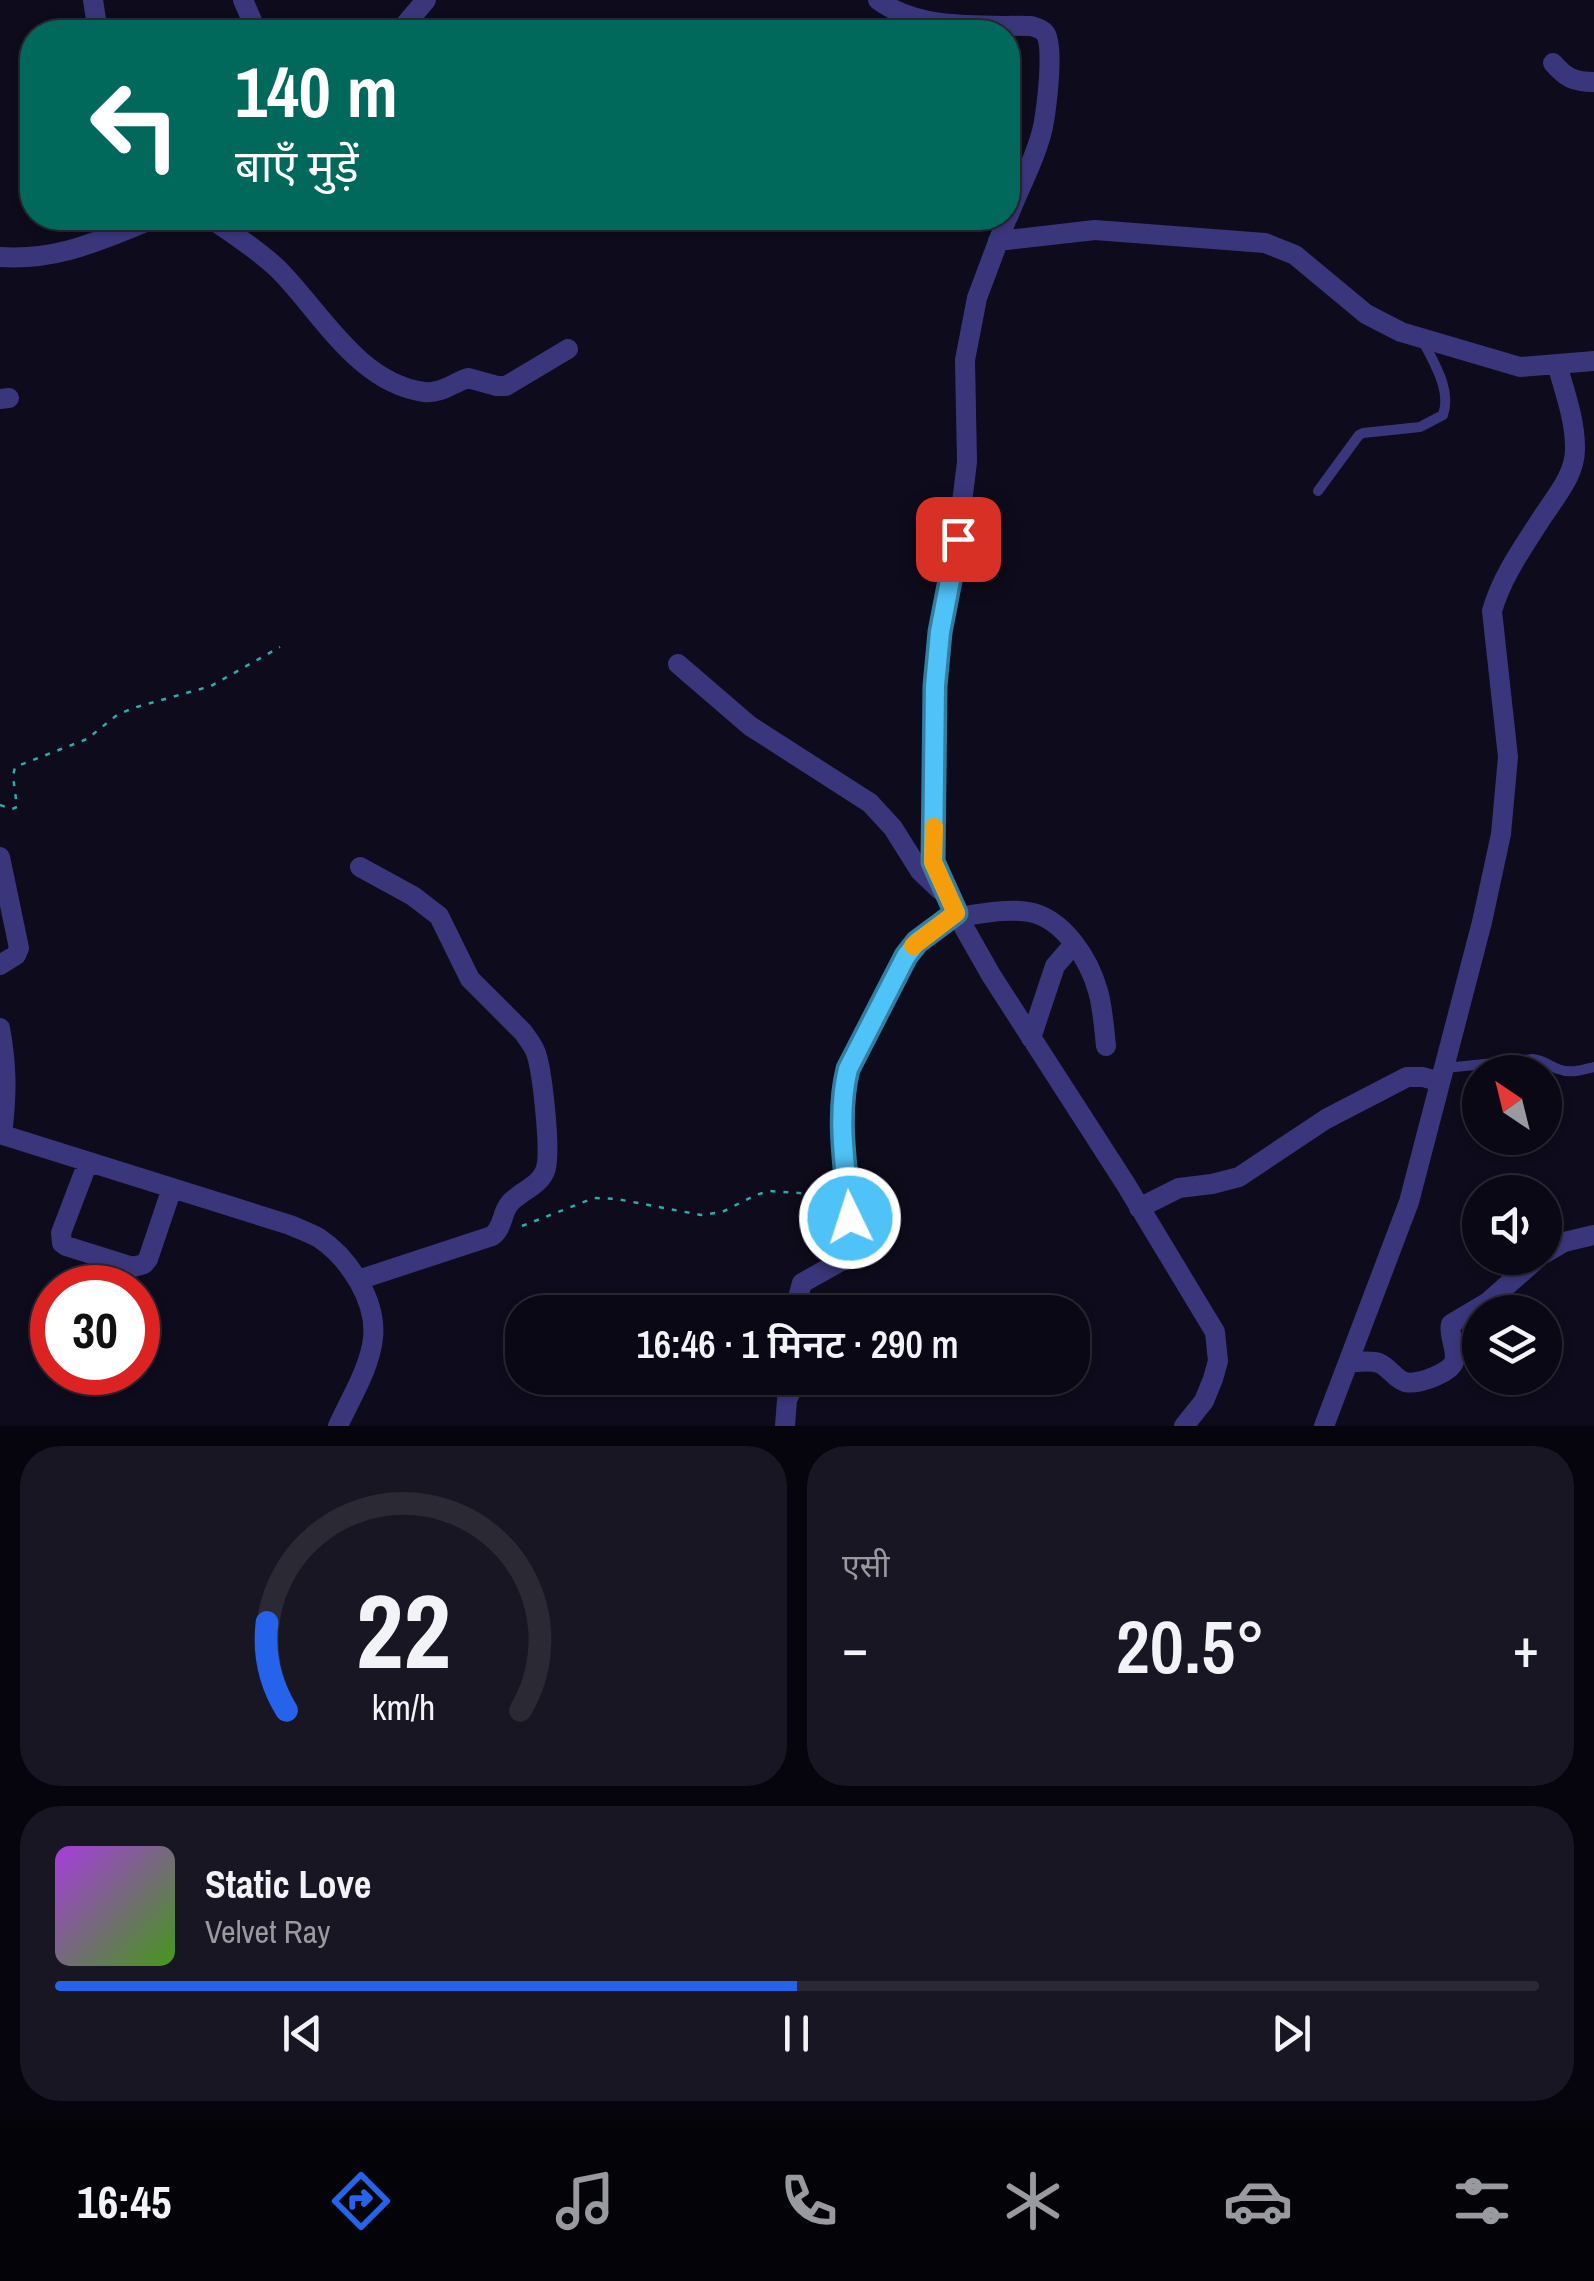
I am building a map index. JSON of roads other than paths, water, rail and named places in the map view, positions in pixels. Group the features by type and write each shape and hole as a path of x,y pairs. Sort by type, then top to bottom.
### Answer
{"street":[{"path":"409,20 426,0"},
{"path":"878,0 902,14 928,20"},
{"path":"1020,26 1040,28 1046,33 1050,54 1043,127 1020,184"},
{"path":"1552,63 1576,82 1594,82"},
{"path":"0,257 46,257 78,250 127,230"},
{"path":"228,230 276,267 354,355 392,381 410,388 439,392 468,378 506,386 568,349"},
{"path":"1002,230 977,298 966,360 967,462 935,686 933,862 954,910 991,975 1215,1332 1218,1361 1204,1401 1184,1426"},
{"path":"998,241 1096,230 1266,243 1296,255 1366,314 1422,339 1520,367 1594,361"},
{"path":"1324,1426 1409,1202 1482,922 1500,834 1508,757 1492,611 1516,559 1574,463 1574,433 1557,364"},
{"path":"678,664 750,726 870,803 954,910"},
{"path":"0,857 20,948 0,965"},
{"path":"358,1280 497,1233 508,1206 546,1169 544,1100 536,1054 523,1032 470,979 440,916 360,867"},
{"path":"798,1295 802,1283 839,1264 852,1242 842,1108 848,1069 906,956 954,910 1024,911 1040,914 1056,924 1074,944 1099,992 1106,1046"},
{"path":"1032,1038 1056,966 1074,944"},
{"path":"0,1028 7,1070 1,1134 290,1225 317,1237 336,1252 358,1280 374,1320 369,1357 338,1426"},
{"path":"1140,1208 1180,1188 1238,1177 1291,1141 1391,1084 1416,1076 1442,1075"},
{"path":"88,1162 62,1242 133,1267 148,1259 172,1188"},
{"path":"1562,1243 1594,1234"},
{"path":"1348,1363 1378,1363 1408,1382 1446,1370 1455,1355 1450,1324 1488,1302 1519,1275"},
{"path":"785,1426 789,1395"}],"lane":[{"path":"1318,492 1363,433 1420,428 1443,415 1444,386 1422,339"},
{"path":"1442,1075 1533,1058 1568,1072 1594,1066"}]}
